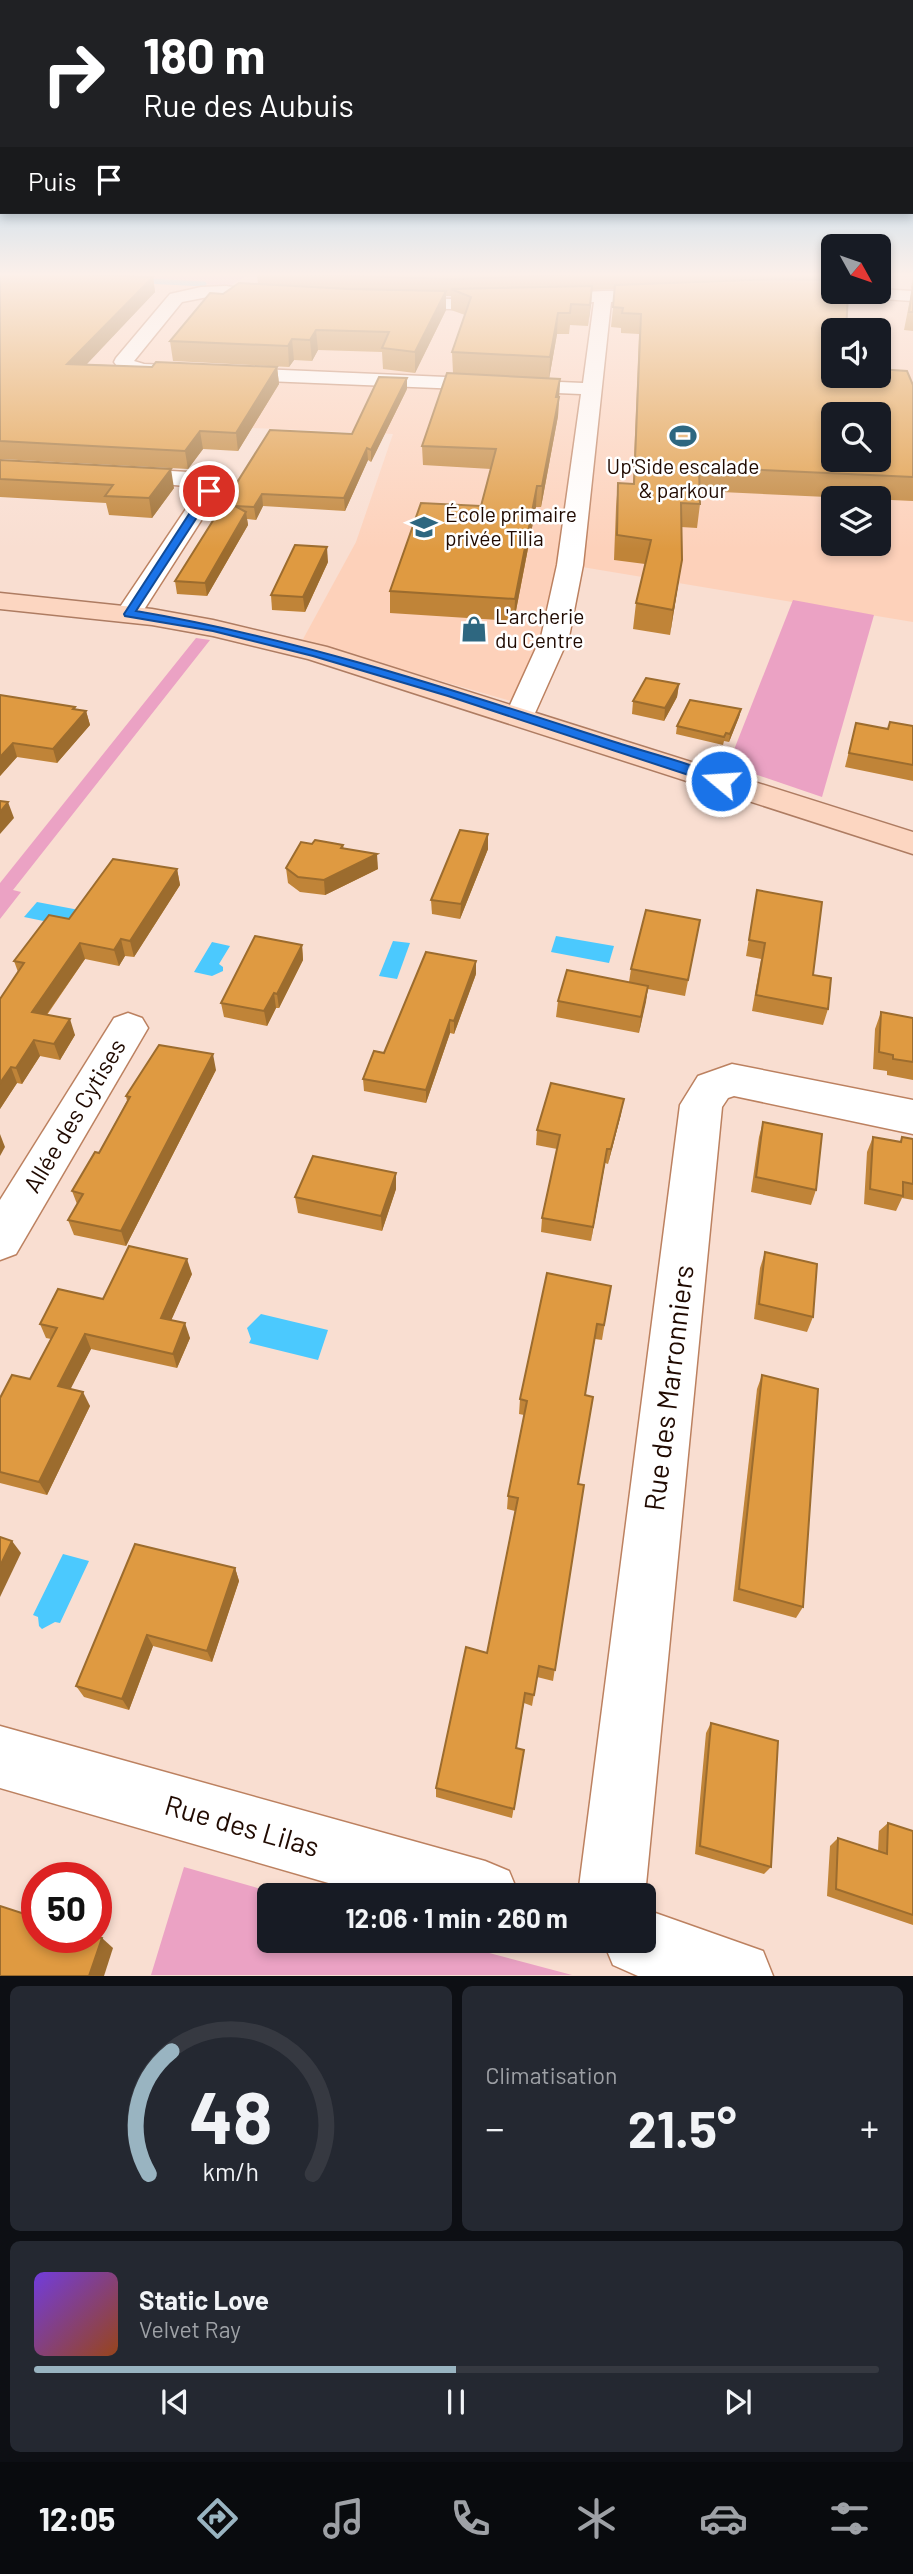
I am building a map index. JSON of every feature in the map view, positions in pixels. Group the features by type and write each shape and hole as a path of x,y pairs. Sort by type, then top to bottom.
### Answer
{"main road":[{"path":"0,601 129,614 213,628 317,653 913,844"}],"street":[{"path":"128,365 144,370 593,389"},
{"path":"520,716 555,637 570,565 596,365"},
{"path":"94,474 188,479 201,481 207,485 209,491 129,614"},
{"name":"Allée des Cytises","path":"0,1240 128,1028"},
{"name":"Rue des Marronniers","path":"612,1883 701,1105 713,1087 732,1080 913,1116"},
{"name":"Rue des Lilas","path":"0,1757 443,1883"},
{"path":"656,1948 738,1976"}],"shaded area":[{"path":"55,365 821,365 821,388 891,388 891,365 913,365 913,622 570,565 525,705 302,641 356,542 393,434 0,417"},
{"path":"793,600 874,615 822,797 728,765"},
{"path":"196,638 210,640 13,890 21,892 0,919 0,883"},
{"path":"184,1867 257,1888 257,1953 489,1953 572,1975 151,1975"}],"water":[{"path":"37,902 79,910 68,926 24,917"},
{"path":"556,936 614,946 609,963 551,952"},
{"path":"393,941 410,943 397,979 379,976"},
{"path":"212,942 230,946 219,964 223,971 212,976 194,972"},
{"path":"261,1314 328,1330 318,1360 249,1343 251,1339 247,1328"},
{"path":"63,1554 89,1561 60,1623 55,1622 42,1629 38,1617 33,1615"}],"building":[{"path":"0,365 277,367 236,433 200,431 185,451 0,441"},
{"path":"639,365 821,365 821,388 891,388 891,370 907,371 913,385 913,477 699,467 700,504 681,503 682,560 673,610 636,603 651,540 617,535 618,483 634,484"},
{"path":"447,373 560,379 542,486 537,486 515,599 390,591 421,503 481,506 496,449 422,446"},
{"path":"379,377 407,378 371,450 367,448 344,498 262,494 254,507 235,506 246,512 205,583 175,581 270,430 352,434"},
{"path":"0,460 171,469 149,498 105,496 113,485 0,479"},
{"path":"295,545 327,547 303,597 271,595"},
{"path":"646,678 679,684 665,708 633,701"},
{"path":"0,695 86,711 53,749 13,743 0,757"},
{"path":"690,700 741,709 730,734 726,733 724,737 677,726"},
{"path":"890,722 913,726 913,765 849,753 856,723 888,729"},
{"path":"0,801 8,802 0,812"},
{"path":"460,830 488,834 461,904 431,900"},
{"path":"315,840 377,854 324,880 298,877 286,868 301,842 312,844"},
{"path":"113,859 177,869 130,941 121,939 114,950 80,943 32,1012 70,1019 54,1044 34,1040 16,1068 11,1067 0,1083 0,999 24,963 14,961 49,915 69,919"},
{"path":"757,890 822,902 813,975 831,978 828,1009 756,995 765,943 749,940"},
{"path":"646,910 700,920 688,980 631,969"},
{"path":"255,936 302,945 277,994 274,993 264,1011 221,1003"},
{"path":"426,952 476,961 454,1021 450,1020 426,1090 363,1079 374,1051 384,1053"},
{"path":"567,970 648,986 641,1017 558,1001"},
{"path":"881,1012 913,1018 913,1062 893,1059 893,1055 879,1052"},
{"path":"159,1045 213,1054 121,1231 68,1220 83,1194 72,1191 95,1152 99,1153 130,1097 126,1096"},
{"path":"551,1083 624,1099 611,1149 607,1149 593,1227 542,1218 560,1135 537,1130"},
{"path":"763,1122 822,1134 816,1190 756,1177"},
{"path":"873,1137 901,1142 902,1137 913,1139 913,1184 903,1182 903,1196 870,1189"},
{"path":"313,1156 396,1173 381,1216 295,1197"},
{"path":"129,1246 187,1259 161,1318 185,1323 173,1354 85,1334 58,1386 83,1392 39,1482 0,1472 0,1398 12,1375 30,1379 57,1328 40,1324 58,1289 103,1299"},
{"path":"765,1252 817,1264 813,1317 759,1304"},
{"path":"547,1273 611,1286 604,1325 597,1324 585,1395 593,1397 578,1484 584,1485 555,1670 539,1666 534,1695 525,1693 516,1748 524,1750 514,1809 436,1788 466,1647 487,1653 518,1498 508,1496 527,1401 520,1399"},
{"path":"762,1375 818,1389 803,1607 739,1589"},
{"path":"0,1537 12,1541 0,1566"},
{"path":"135,1544 235,1568 207,1651 147,1635 122,1699 76,1686"},
{"path":"711,1723 778,1741 771,1867 700,1846"},
{"path":"888,1823 913,1831 913,1915 836,1889 838,1838 887,1854"},
{"path":"0,1906 21,1913 21,1953 97,1953 89,1976 0,1976"}],"place":[{"name":"Up'Side escalade & parkour","path":"683,436"},
{"name":"École primaire privée Tilia","path":"424,527"},
{"name":"L'archerie du Centre","path":"474,629"}],"route":[{"path":"209,491 129,614 213,628 317,653 721,781"}]}
